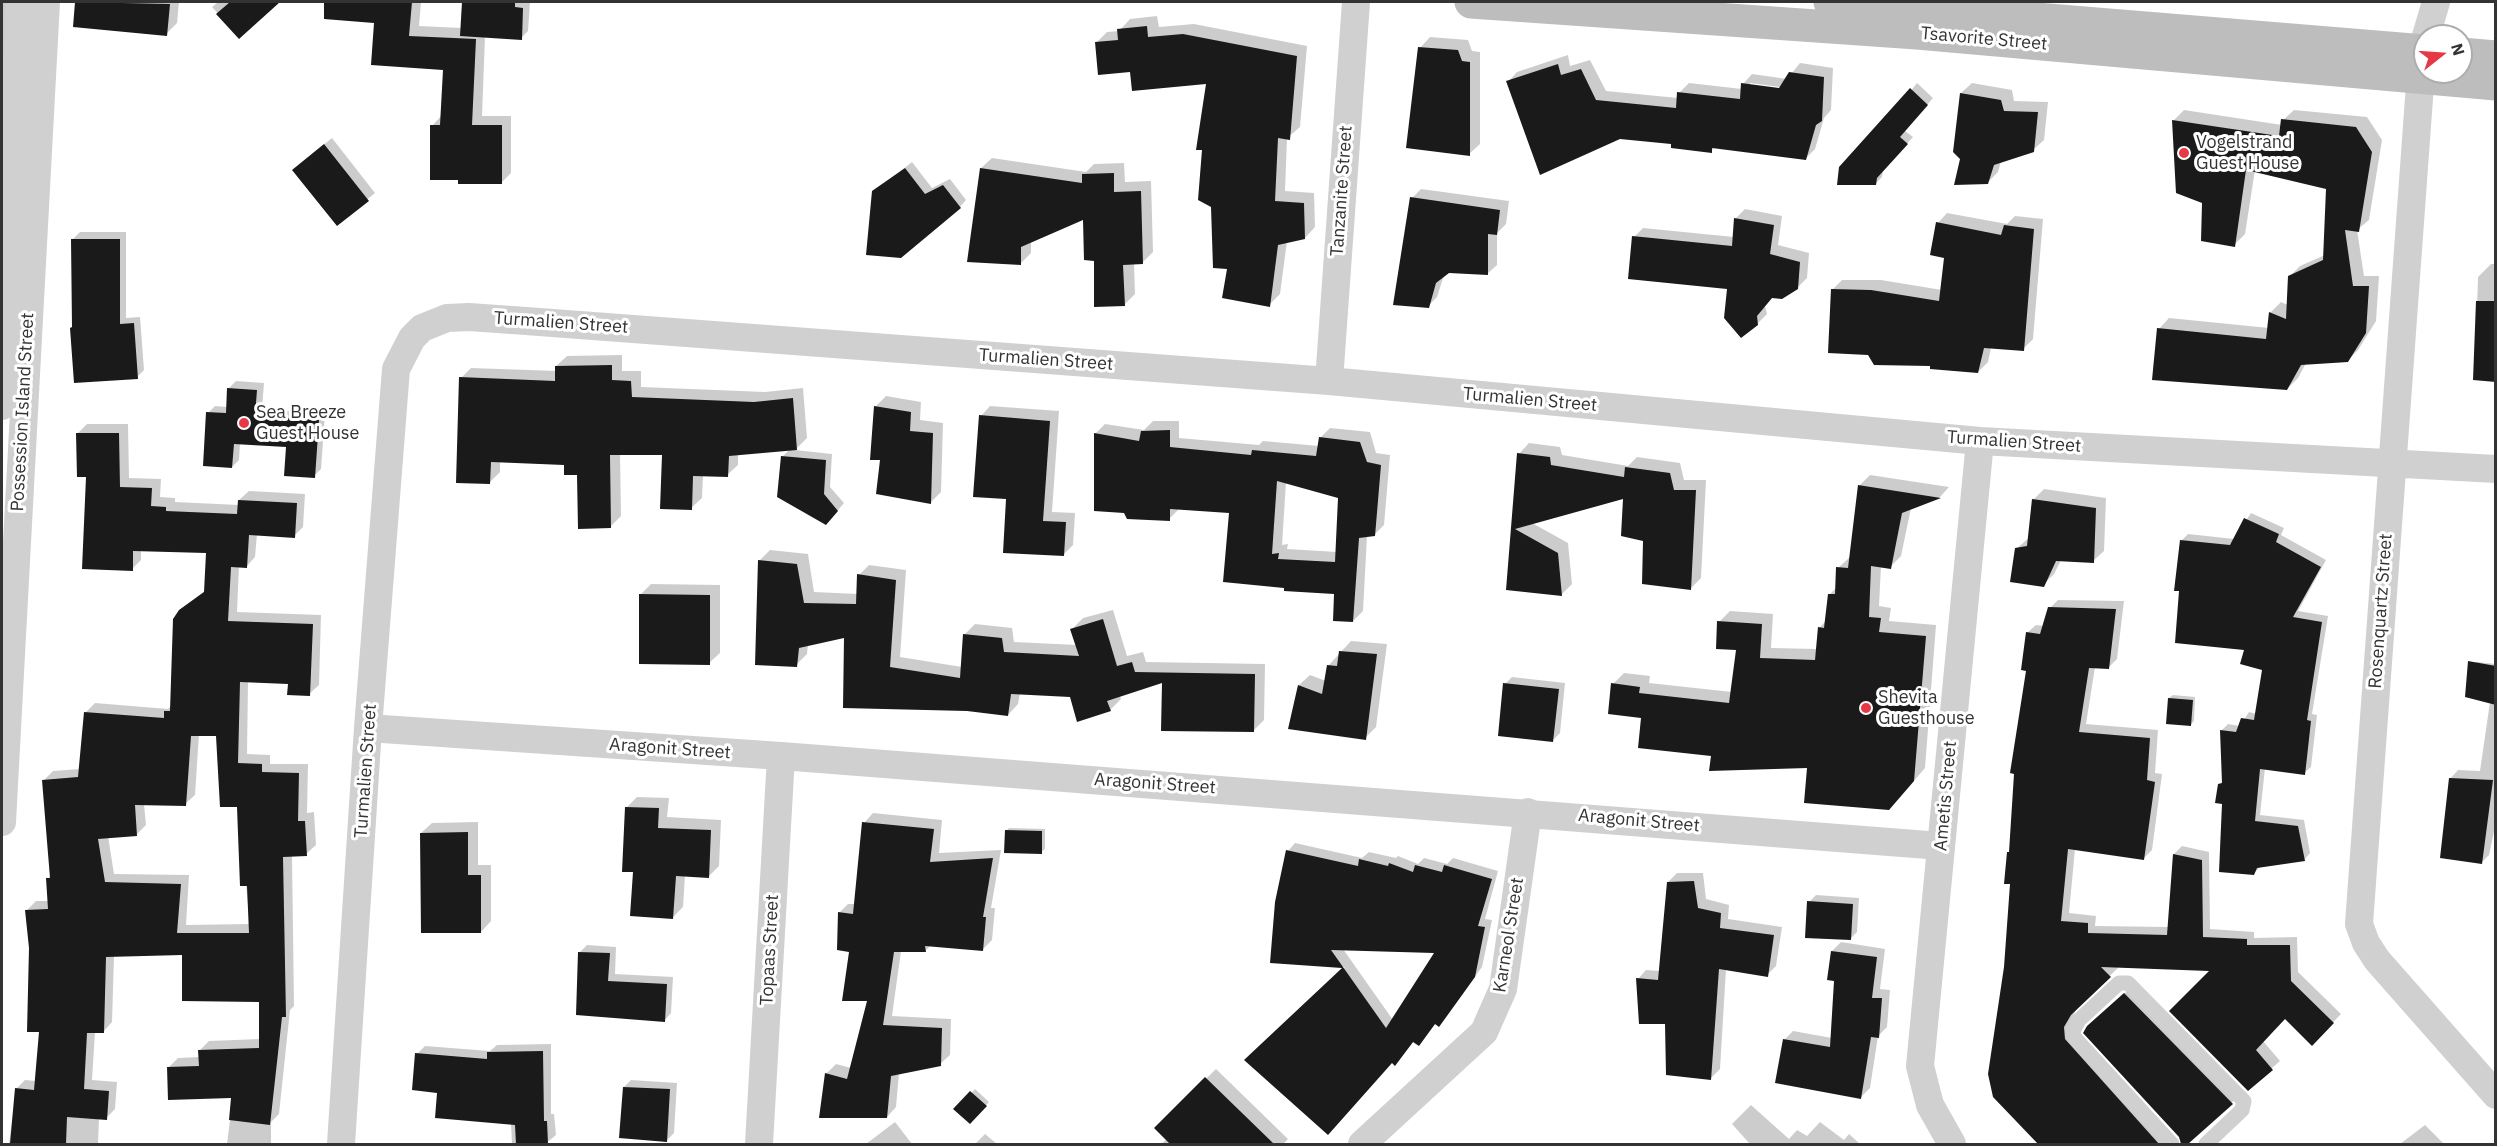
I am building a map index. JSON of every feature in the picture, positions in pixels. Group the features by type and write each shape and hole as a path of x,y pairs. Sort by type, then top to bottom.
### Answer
{"street":[{"name":"Possession Island Street","path":"2,406 20,2"},
{"name":"Possession Island Street","path":"2,822 46,2"},
{"name":"Tanzanite Street","path":"1329,381 1356,2"},
{"name":"Tsavorite Street","path":"1471,2 1918,14 2413,51"},
{"name":"Tsavorite Street","path":"1830,2 1918,14"},
{"name":"Rosenquartz Street","path":"2431,24 2436,2"},
{"path":"2473,55 2496,57"},
{"name":"Tsavorite Street","path":"2473,74 2496,84"},
{"name":"Rosenquartz Street","path":"2421,84 2391,463 2359,924 2366,943 2377,960 2496,1095"},
{"name":"Turmalien Street","path":"341,1144 368,728 396,369 412,338 433,323 447,318 469,316 1329,381 1980,441 2496,469"},
{"name":"Ametis Street","path":"1952,1144 1930,1105 1920,1066 1980,441"},
{"name":"Aragonit Street","path":"368,728 781,756 1528,812 1941,846"},
{"name":"Topaas Street","path":"759,1144 781,756"},
{"name":"Karneol Street","path":"1362,1144 1484,1032 1503,988 1528,812"}],"lane":[{"path":"2172,1144 2074,1037 2073,1030 2079,1020 2118,983 2128,983 2244,1101 2242,1110 2206,1144"}],"building":[{"path":"75,2 170,4 167,36 73,27"},
{"path":"230,2 280,2 239,39 216,14"},
{"path":"324,2 412,2 409,36 476,39 472,125 502,125 502,184 458,184 458,180 430,180 430,125 440,125 443,70 371,65 374,23 324,19"},
{"path":"462,2 515,2 515,7 523,8 522,40 460,36"},
{"path":"1147,26 1148,37 1183,34 1297,56 1290,140 1278,138 1275,201 1304,203 1305,239 1278,245 1270,307 1222,298 1227,269 1213,268 1211,207 1198,200 1202,150 1196,150 1206,84 1132,91 1130,72 1098,75 1095,42 1118,40 1117,29"},
{"path":"1418,47 1458,50 1462,61 1470,62 1470,156 1406,148"},
{"path":"1558,64 1561,75 1581,69 1596,100 1676,108 1677,92 1740,99 1741,83 1779,88 1789,72 1824,77 1822,121 1816,125 1806,160 1712,148 1712,153 1671,148 1671,144 1620,139 1540,175 1506,81"},
{"path":"1910,88 1928,105 1900,137 1908,144 1877,178 1876,185 1837,185 1839,167"},
{"path":"1960,93 2001,100 2004,111 2038,112 2034,152 1994,165 1988,184 1954,185 1960,159 1953,152"},
{"path":"2281,119 2356,127 2372,152 2359,232 2345,230 2353,286 2369,286 2366,333 2348,362 2301,365 2287,390 2152,380 2157,328 2266,339 2269,312 2286,319 2288,276 2323,260 2326,189 2246,170 2235,247 2201,241 2202,203 2176,193 2172,120 2279,136"},
{"path":"324,144 369,201 337,226 292,170"},
{"path":"905,168 925,194 943,185 961,208 901,258 866,255 872,191"},
{"path":"980,168 1082,183 1082,174 1114,173 1114,192 1141,191 1143,264 1123,265 1125,306 1094,307 1094,261 1084,260 1083,220 1021,247 1021,265 967,262"},
{"path":"1410,197 1500,210 1497,235 1488,234 1488,275 1449,273 1436,283 1429,308 1393,305"},
{"path":"1734,218 1774,225 1770,254 1800,262 1798,289 1782,299 1772,298 1757,316 1758,325 1741,338 1724,318 1727,289 1628,279 1632,236 1732,246"},
{"path":"1936,222 2001,235 2004,225 2034,229 2024,351 1984,348 1978,373 1930,369 1930,366 1874,365 1868,355 1828,353 1831,289 1871,290 1939,301 1944,258 1930,255"},
{"path":"71,239 120,239 120,324 134,323 138,379 74,383 70,328 72,327"},
{"path":"2476,301 2496,301 2496,382 2473,380"},
{"path":"612,365 612,380 631,381 632,397 754,402 793,398 797,450 729,456 728,477 693,476 692,510 660,509 662,455 610,455 611,528 578,529 577,475 564,475 564,465 491,462 490,484 456,483 459,377 555,381 555,366"},
{"path":"227,388 257,390 255,416 319,420 315,478 284,476 286,447 234,444 232,468 203,466 206,412 226,413"},
{"path":"874,406 911,412 910,431 933,433 931,504 876,494 880,460 870,460"},
{"path":"979,415 1050,421 1043,521 1066,522 1064,556 1003,553 1006,499 973,497"},
{"path":"1170,430 1170,447 1251,455 1252,450 1316,456 1319,437 1360,442 1367,462 1381,465 1375,536 1359,538 1353,622 1333,621 1334,594 1284,591 1284,588 1223,582 1229,513 1170,509 1170,521 1127,519 1124,513 1094,511 1094,433 1139,441 1141,431","holes":["1277,481 1338,498 1335,562 1278,559 1279,553 1272,554"]},
{"path":"76,433 119,433 120,487 152,488 151,506 166,507 166,511 237,514 238,500 297,503 295,538 249,535 247,568 231,567 228,621 313,624 310,696 287,695 288,684 240,682 238,763 262,764 262,772 299,773 298,821 305,821 307,856 283,857 286,1017 282,1017 270,1125 229,1120 231,1098 168,1100 167,1067 199,1066 198,1050 259,1048 259,1002 182,1001 182,955 106,957 104,1033 87,1033 84,1089 109,1091 107,1120 67,1117 66,1144 10,1144 15,1088 34,1090 39,1032 27,1032 29,948 25,910 48,909 46,878 50,878 42,780 78,777 84,712 164,718 164,711 170,711 173,619 179,610 204,592 206,553 133,551 133,571 82,569 86,477 77,477","holes":["191,736 216,736 220,807 237,807 240,886 247,886 249,933 177,933 181,884 105,882 98,839 137,836 135,805 186,806"]},
{"path":"1517,453 1550,457 1551,465 1624,477 1625,467 1670,473 1674,490 1696,490 1691,590 1642,584 1643,541 1621,536 1623,499 1515,529 1558,553 1562,596 1506,590"},
{"path":"781,456 826,460 824,494 838,511 826,525 777,497"},
{"path":"1858,485 1941,498 1902,513 1891,569 1871,566 1869,617 1881,618 1879,632 1926,636 1914,781 1889,810 1804,803 1807,768 1709,771 1711,756 1638,748 1641,718 1608,714 1611,683 1640,687 1639,693 1729,703 1736,650 1716,649 1717,621 1762,624 1760,658 1815,660 1818,627 1824,628 1828,594 1835,594 1836,567 1848,568"},
{"path":"2032,499 2096,508 2094,563 2056,561 2044,587 2010,582 2015,548 2027,546"},
{"path":"2244,518 2279,534 2276,542 2321,567 2293,617 2322,622 2307,720 2311,721 2305,775 2260,769 2255,821 2298,826 2305,861 2257,868 2254,875 2219,872 2222,804 2215,803 2218,784 2222,783 2220,730 2236,732 2241,718 2254,720 2262,670 2240,664 2244,650 2175,643 2179,591 2174,591 2180,540 2230,545"},
{"path":"758,560 797,564 804,603 856,604 857,574 896,580 890,667 960,678 963,634 1002,638 1004,652 1079,656 1070,629 1103,619 1117,666 1132,662 1135,672 1255,674 1254,732 1161,731 1162,683 1107,701 1111,711 1077,722 1070,697 1011,694 1008,716 967,711 843,708 844,638 799,648 797,667 755,665"},
{"path":"639,594 710,595 710,665 639,664"},
{"path":"2048,607 2116,609 2109,669 2089,668 2079,732 2150,738 2147,780 2155,782 2144,860 2068,849 2061,921 2088,923 2088,933 2167,935 2173,854 2202,860 2203,937 2247,939 2247,945 2290,945 2291,981 2334,1023 2312,1046 2285,1019 2256,1050 2273,1070 2248,1091 2169,1011 2209,971 2101,967 2111,977 2071,1015 2064,1027 2065,1039 2159,1144 2038,1144 1993,1097 1988,1074 2004,967 2010,884 2004,884 2007,852 2009,852 2014,774 2010,773 2026,671 2021,670 2026,632 2040,634"},
{"path":"1339,651 1377,654 1366,740 1288,729 1298,685 1322,694 1327,665 1337,666"},
{"path":"2468,661 2496,666 2496,705 2465,697"},
{"path":"1503,683 1559,689 1553,742 1498,736"},
{"path":"2168,698 2193,700 2191,726 2166,724"},
{"path":"2449,778 2493,780 2482,864 2440,858"},
{"path":"625,807 659,808 658,828 711,830 709,878 676,876 673,919 630,916 633,872 622,872"},
{"path":"862,822 934,829 930,862 993,858 983,917 986,917 983,951 925,946 926,952 894,952 883,1025 942,1028 941,1066 891,1076 887,1118 819,1118 825,1073 847,1079 867,1001 842,1001 849,952 837,950 838,912 853,914"},
{"path":"1005,830 1042,831 1042,854 1004,853"},
{"path":"468,832 468,875 481,875 481,933 421,933 420,833"},
{"path":"1286,850 1358,866 1359,859 1388,866 1389,863 1413,872 1415,865 1442,872 1444,865 1492,879 1478,926 1485,927 1475,977 1439,1027 1435,1024 1419,1046 1413,1042 1395,1066 1392,1063 1328,1135 1244,1060 1342,968 1270,963 1275,902","holes":["1331,950 1434,953 1386,1028"]},
{"path":"1694,881 1698,908 1721,913 1720,928 1774,935 1768,977 1719,969 1711,1080 1666,1075 1665,1024 1639,1024 1636,978 1658,980 1667,882"},
{"path":"1807,901 1853,904 1851,940 1805,938"},
{"path":"1831,951 1877,957 1872,998 1882,998 1879,1038 1871,1037 1861,1099 1775,1083 1783,1039 1830,1047 1834,981 1827,980"},
{"path":"578,952 610,953 608,981 667,984 665,1022 576,1015"},
{"path":"2124,993 2233,1104 2188,1144 2181,1144 2179,1137 2083,1033 2087,1026"},
{"path":"543,1051 544,1121 547,1121 548,1144 516,1144 515,1125 435,1118 437,1093 412,1090 415,1053 487,1059 487,1052"},
{"path":"1205,1077 1274,1144 1170,1144 1154,1128"},
{"path":"623,1087 670,1089 667,1142 619,1138"},
{"path":"970,1091 987,1106 970,1124 953,1109"}],"place":[{"name":"Vogelstrand Guest House","path":"2184,153"},
{"name":"Sea Breeze Guest House","path":"244,423"},
{"name":"Shevita Guesthouse","path":"1866,708"}]}
